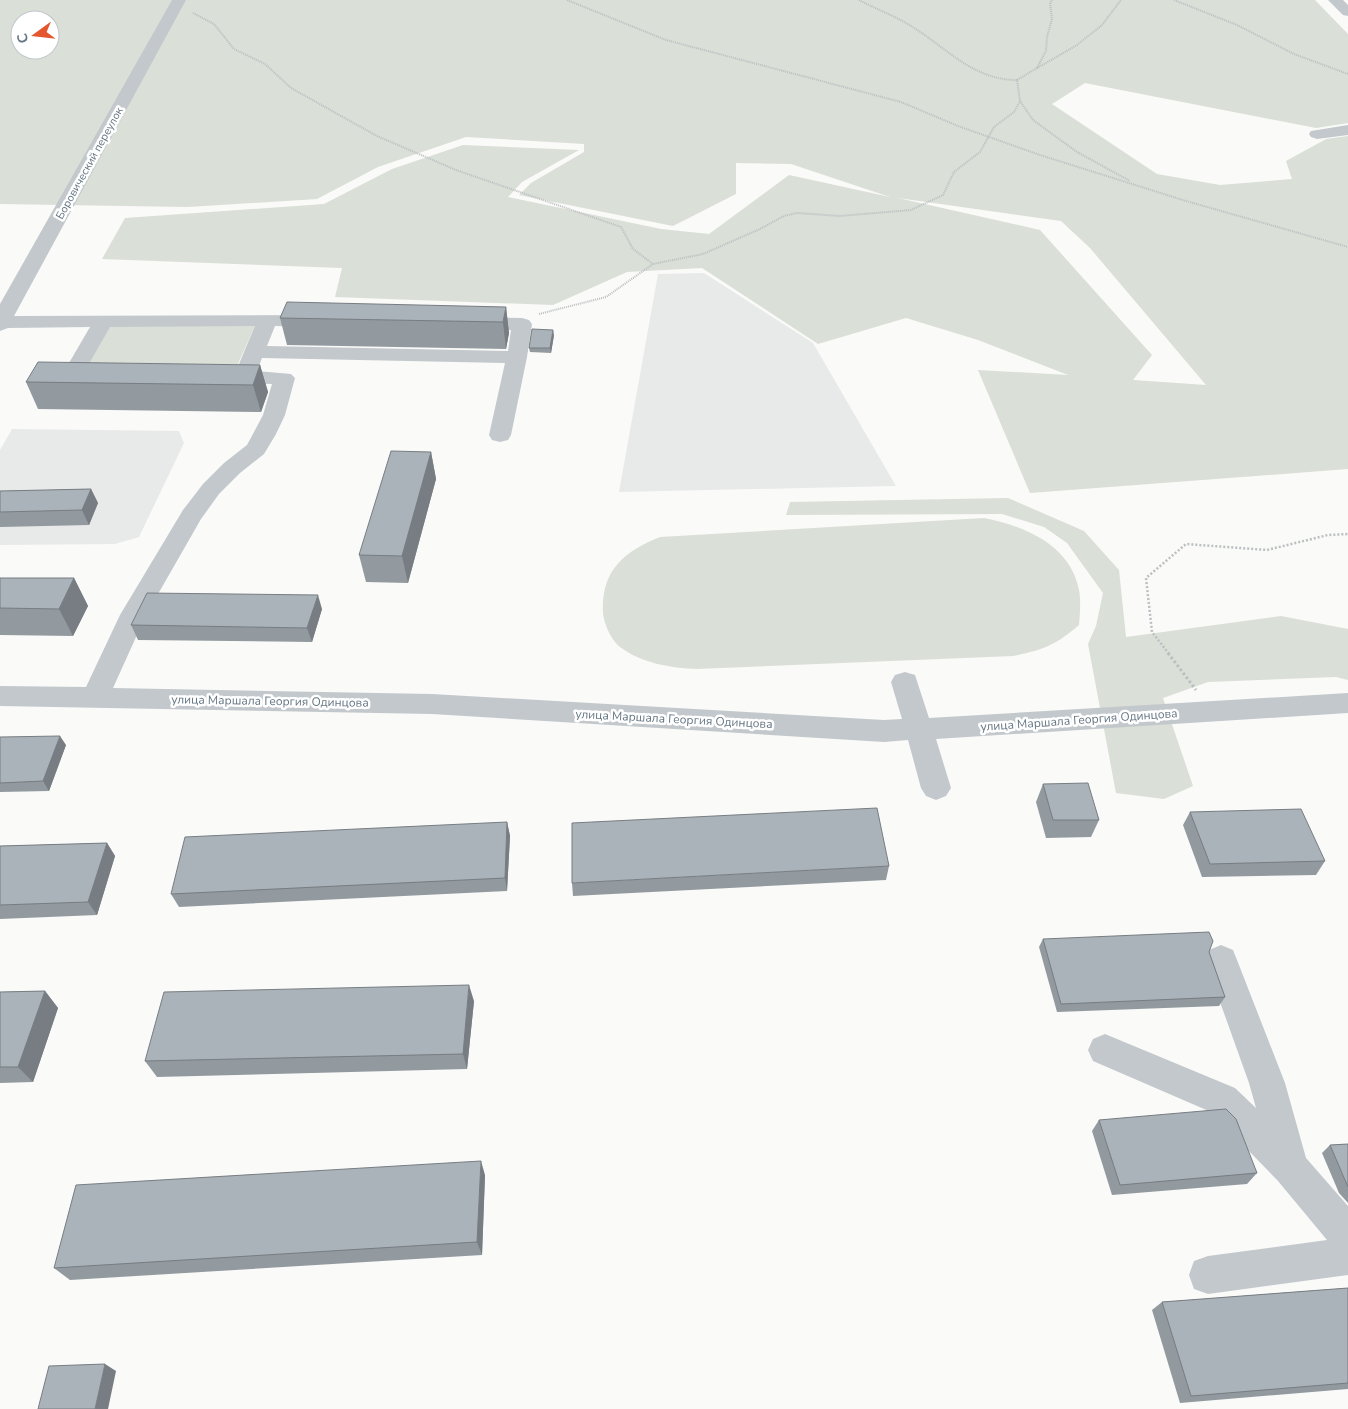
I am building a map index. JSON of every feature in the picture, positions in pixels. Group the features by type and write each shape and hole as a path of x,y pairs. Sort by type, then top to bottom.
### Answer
{"street":[{"name":"Боровический переулок","path":"1,324 8,294 177,4"},
{"path":"1317,134 1348,130"},
{"path":"244,378 268,320"},
{"path":"1,324 104,321 336,321"},
{"path":"104,321 72,375 120,376"},
{"path":"454,323 522,324 517,357 500,435"},
{"path":"255,352 517,357"},
{"path":"94,698 132,615 191,515 218,482 256,449 265,434 274,415 284,378 206,377"},
{"path":"904,682 936,788"},
{"name":"улица Маршала Георгия Одинцова","path":"0,696 432,704 874,731 918,730 1348,703"},
{"path":"1221,960 1267,1084 1291,1168"},
{"path":"1105,1050 1224,1100 1291,1168 1348,1235"},
{"path":"1208,1275 1348,1256"}],"path":[{"path":"567,0 666,40 901,102 988,137 1040,155 1186,201 1348,247"},
{"path":"859,0 911,26 980,74 1004,80 1017,80 1077,45 1102,25 1121,0"},
{"path":"1037,68 1046,50 1046,37 1052,19 1050,3 1052,0"},
{"path":"1174,0 1237,25 1294,54 1348,74"},
{"path":"177,4 199,14 214,24 234,49 265,64 291,88 335,114 377,136 456,170 621,228 633,248 652,264"},
{"path":"1017,80 1020,101 1032,120 1077,152 1135,184"},
{"path":"522,324 536,314 606,297 652,264 703,254 760,229 784,216 798,213 840,216 911,210 943,195 954,172 980,152 994,127 1014,112 1020,101"},
{"path":"1212,712 1152,632 1146,578 1186,544 1267,550 1328,535 1348,534"}],"shaded area":[{"path":"0,0 1315,0 1348,34 1348,123 1316,128 1085,83 1052,104 1157,174 1220,185 1292,179 1286,161 1326,139 1348,136 1348,469 1030,493 978,370 1068,375 978,340 906,318 818,344 702,268 627,272 553,305 335,297 342,268 102,259 125,218 324,204 392,169 463,145 579,150 522,182 508,197 661,229 709,234 789,175 890,197 791,164 736,163 736,194 673,226 519,195 531,183 584,152 584,144 466,137 378,167 317,199 188,207 0,204","holes":["898,198 1061,221 1090,248 1206,385 1133,380 1152,355 1040,230"]},
{"path":"704,273 813,343 896,486 619,492 658,274"},
{"path":"253,322 255,326 237,366 83,369 107,325"},
{"path":"12,429 179,431 184,443 139,537 115,544 0,545 0,450"},
{"path":"1008,498 1084,531 1119,570 1126,637 1281,616 1348,629 1348,680 1336,677 1208,682 1163,698 1193,786 1164,799 1116,793 1088,644 1096,626 1103,593 1067,543 1044,527 1002,514 786,515 790,502"},
{"path":"984,518 1029,532 1056,549 1066,560 1074,574 1080,594 1079,625 1056,642 1041,649 1013,656 697,669 657,664 637,657 620,647 608,632 605,622 603,598 610,574 635,549 660,537"}],"building":[{"path":"287,302 506,307 503,322 280,318"},
{"path":"532,329 553,330 550,348 529,348"},
{"path":"38,362 260,365 253,385 26,382"},
{"path":"391,451 431,452 402,556 359,555"},
{"path":"91,489 82,510 0,512 0,491"},
{"path":"0,578 74,578 59,609 0,608"},
{"path":"147,593 318,595 307,628 131,625"},
{"path":"60,736 43,781 0,783 0,737"},
{"path":"1088,783 1099,820 1053,820 1043,784"},
{"path":"877,808 889,866 572,883 572,823"},
{"path":"1301,809 1325,861 1210,864 1190,812"},
{"path":"507,822 505,878 171,894 185,837"},
{"path":"107,843 88,902 0,905 0,846"},
{"path":"1209,932 1213,941 1209,952 1225,997 1061,1004 1043,939"},
{"path":"469,985 463,1054 145,1061 164,992"},
{"path":"45,991 18,1067 0,1067 0,992"},
{"path":"1226,1109 1236,1119 1257,1173 1120,1185 1099,1120"},
{"path":"1348,1144 1348,1187 1330,1145"},
{"path":"481,1161 477,1242 54,1268 76,1185"},
{"path":"1348,1288 1348,1383 1191,1396 1162,1302"},
{"path":"105,1364 95,1409 38,1409 49,1366"}]}
